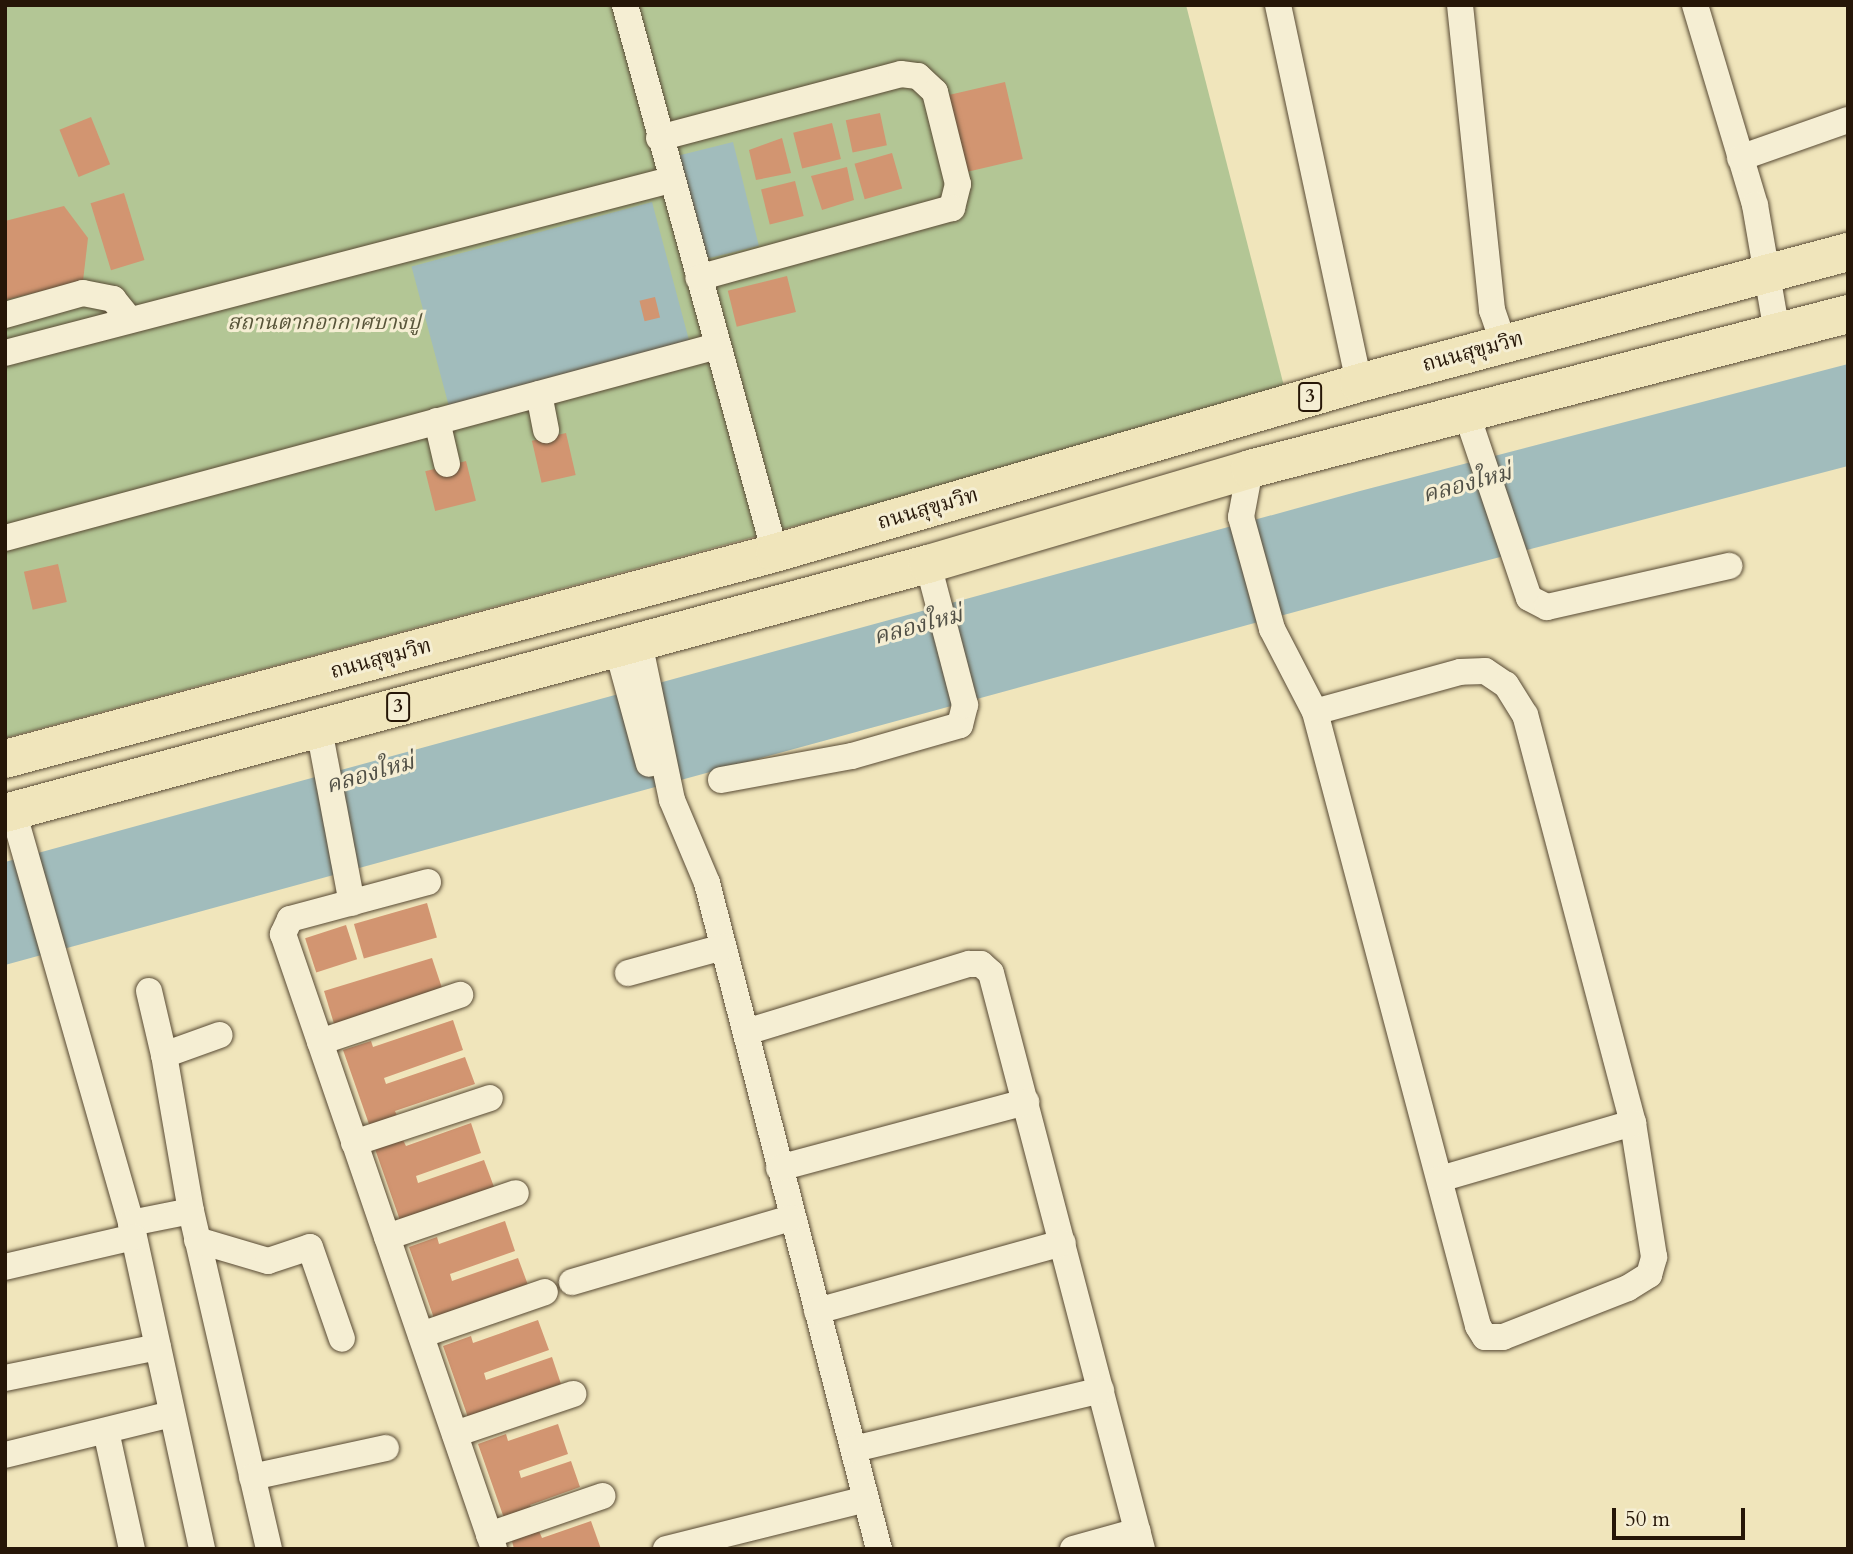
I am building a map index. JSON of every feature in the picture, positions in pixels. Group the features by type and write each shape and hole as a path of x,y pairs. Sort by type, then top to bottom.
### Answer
{"highway":[{"name":"ถนนสุขุมวิท","path":"5,759 775,553 1359,383 1848,252"},
{"name":"3","path":"9,812 319,729 632,661 790,600 928,564 1250,469 1848,314"},
{"path":"775,553 790,600"}],"street":[{"path":"625,5 670,180 775,553"},
{"path":"1278,5 1359,383"},
{"path":"1460,5 1492,310 1504,344"},
{"path":"1695,5 1740,158 1768,274 1777,332"},
{"path":"659,138 901,74 919,76 935,92 958,184 952,208 698,278"},
{"path":"1740,158 1848,120"},
{"path":"5,353 670,180"},
{"path":"5,315 82,293 113,299 130,320"},
{"path":"5,538 36,541 437,421 717,346"},
{"path":"539,394 546,430"},
{"path":"1466,412 1514,562 1530,598 1547,607 1729,566"},
{"path":"437,421 447,464"},
{"path":"1250,469 1241,517 1272,628 1315,712 1478,1326 1485,1337 1503,1337 1649,1275 1654,1257 1633,1123 1525,715 1506,685 1485,671 1460,672 1315,712"},
{"path":"721,780 942,734 960,725 964,705 928,564"},
{"path":"632,661 666,793 707,883 791,1218 879,1549"},
{"path":"319,729 352,903"},
{"path":"9,812 132,1230 202,1549"},
{"path":"428,882 285,924 283,934 492,1542 602,1496"},
{"path":"628,973 723,947"},
{"path":"746,1032 981,964 991,973 1140,1540 1073,1549"},
{"path":"149,991 164,1055 197,1240 269,1549"},
{"path":"320,1042 460,995"},
{"path":"164,1055 220,1035"},
{"path":"355,1143 490,1098"},
{"path":"779,1168 1026,1102"},
{"path":"1440,1179 1633,1123"},
{"path":"387,1237 516,1193"},
{"path":"5,1267 191,1211"},
{"path":"572,1282 791,1218"},
{"path":"197,1240 268,1261 310,1247 342,1339"},
{"path":"817,1311 1063,1243"},
{"path":"421,1335 545,1292"},
{"path":"5,1378 158,1347"},
{"path":"854,1449 1101,1390"},
{"path":"455,1434 573,1394"},
{"path":"5,1455 172,1414"},
{"path":"106,1431 132,1549"},
{"path":"253,1477 386,1448"},
{"path":"666,1549 866,1499"}],"green space":[{"name":"สถานตากอากาศบางปู","path":"5,5 1186,5 1286,394 5,738"}],"water":[{"path":"733,142 759,246 703,260 677,156"},
{"path":"652,202 690,343 449,407 411,266"},
{"name":"คลองใหม่","path":"1848,364 1848,466 1386,587 5,965 5,862 1360,491"}],"building":[{"path":"1005,82 1023,159 963,173 946,96"},
{"path":"880,113 887,145 853,153 846,120"},
{"path":"91,117 110,164 79,177 59,130"},
{"path":"832,123 841,159 802,169 793,133"},
{"path":"782,138 791,173 756,180 749,150"},
{"path":"892,153 902,189 865,199 855,164"},
{"path":"847,167 854,200 822,210 811,176"},
{"path":"795,181 804,216 770,224 761,189"},
{"path":"124,193 144,260 111,270 91,203"},
{"path":"64,206 88,238 83,281 5,300 5,221"},
{"path":"787,276 796,312 737,327 728,291"},
{"path":"655,297 660,317 645,321 639,301"},
{"path":"566,433 576,475 542,483 532,441"},
{"path":"466,461 476,501 435,511 425,471"},
{"path":"58,564 67,602 33,610 24,572"},
{"path":"427,903 437,938 364,959 354,924"},
{"path":"346,925 357,959 316,973 305,938"},
{"path":"432,958 442,988 335,1027 324,991"},
{"path":"453,1020 463,1050 384,1078 386,1084 465,1057 475,1084 395,1111 398,1118 370,1127 343,1050 371,1041 373,1047"},
{"path":"471,1123 481,1153 416,1176 418,1183 484,1160 494,1187 402,1226 375,1149 403,1140 406,1146"},
{"path":"505,1221 515,1251 450,1274 452,1281 518,1258 528,1285 436,1324 409,1247 437,1237 439,1244"},
{"path":"538,1320 549,1350 484,1373 486,1380 552,1357 561,1384 496,1407 470,1423 443,1346 471,1336 473,1343"},
{"path":"558,1424 568,1454 519,1471 521,1478 571,1461 580,1487 530,1505 533,1511 505,1521 478,1444 506,1434 508,1441"},
{"path":"591,1521 601,1549 514,1549 512,1541 539,1531 542,1538"}]}
